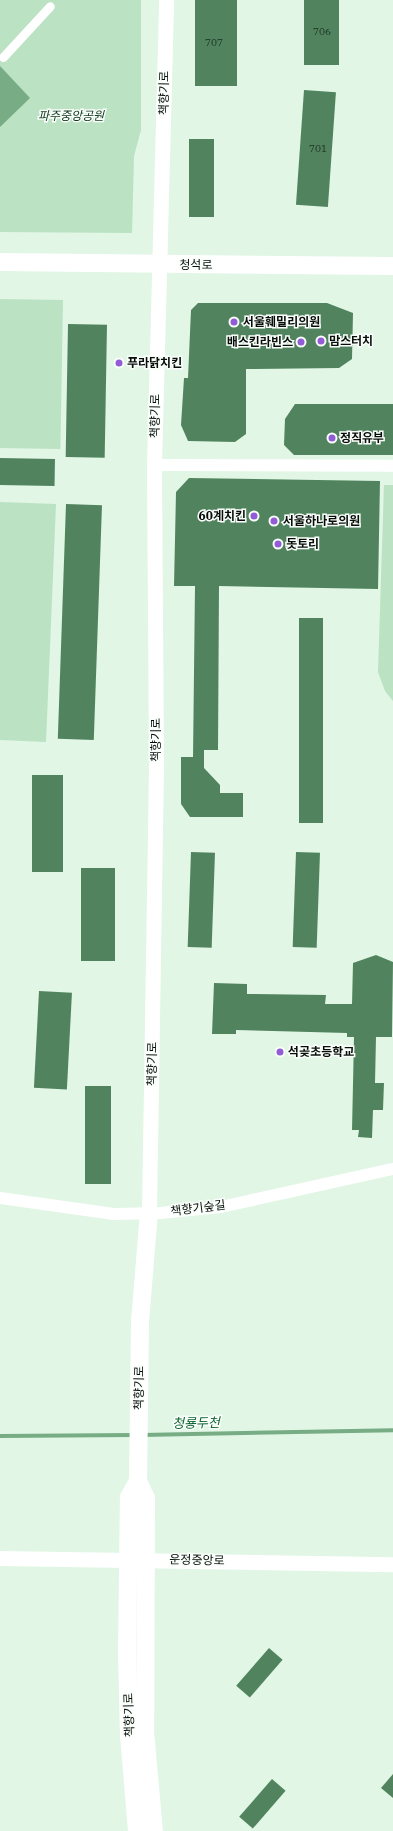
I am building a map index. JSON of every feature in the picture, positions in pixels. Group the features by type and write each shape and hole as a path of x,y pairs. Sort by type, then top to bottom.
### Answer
{"main road":[{"name":"청석로","path":"0,262 157,265 393,266"},
{"name":"책향기로","path":"149,1212 139,1383 138,1481 129,1497 137,1559 145,1731 154,1831"},
{"name":"책향기로","path":"137,1559 129,1736 137,1831"}],"street":[{"name":"책향기로","path":"149,1212 156,767 154,465 157,265 166,0"},
{"path":"3,57 50,6"},
{"path":"154,465 393,466"},
{"name":"책향기숲길","path":"0,1198 114,1214 221,1207 393,1169"},
{"name":"운정중앙로","path":"0,1558 393,1564"}],"green space":[{"name":"파주중앙공원","path":"0,0 141,0 141,130 134,156 132,233 0,232"},
{"path":"0,299 63,300 60,449 0,448"},
{"path":"384,485 393,485 393,701 385,691 378,672"},
{"path":"0,502 56,504 46,742 0,740"}],"shaded area":[{"path":"0,66 30,98 0,127"}],"building":[{"path":"195,0 237,0 237,86 195,86"},
{"path":"304,0 339,0 339,65 304,65"},
{"path":"304,90 336,92 328,207 296,205"},
{"path":"189,139 214,139 214,217 189,217"},
{"path":"198,303 327,303 353,313 352,359 339,368 246,369 246,434 235,442 188,441 181,425 184,378 188,378 191,310"},
{"path":"68,324 107,325 105,458 66,457"},
{"path":"295,404 393,404 393,455 294,455 284,445 285,419"},
{"path":"0,458 55,459 55,486 0,485"},
{"path":"189,478 380,481 378,589 219,586 218,750 204,750 204,768 220,785 220,793 243,793 243,817 190,817 181,804 181,757 193,757 195,586 174,586 176,492"},
{"path":"66,504 102,505 94,740 58,739"},
{"path":"299,618 323,618 323,823 299,823"},
{"path":"32,775 63,775 63,872 32,872"},
{"path":"191,852 215,853 212,948 188,947"},
{"path":"296,852 320,853 317,948 293,947"},
{"path":"81,868 115,868 115,961 81,961"},
{"path":"376,955 393,962 392,1037 376,1037 375,1083 384,1083 383,1110 373,1110 372,1138 358,1137 359,1130 352,1130 354,1037 347,1037 347,1033 236,1030 236,1034 212,1034 214,983 247,984 247,994 326,995 325,1004 352,1004 353,963"},
{"path":"39,991 72,993 67,1090 34,1088"},
{"path":"85,1086 111,1086 111,1184 85,1184"},
{"path":"269,1648 283,1660 250,1698 236,1686"},
{"path":"393,1774 393,1798 381,1788"},
{"path":"272,1779 286,1791 253,1829 239,1817"}],"waterway":[{"name":"청룡두천","path":"142,1435 393,1430"},
{"name":"청룡두천","path":"0,1436 134,1435"}],"place":[{"name":"서울훼밀리의원","path":"234,322"},
{"name":"맘스터치","path":"321,341"},
{"name":"배스킨라빈스","path":"301,342"},
{"name":"푸라닭치킨","path":"119,363"},
{"name":"정직유부","path":"332,438"},
{"name":"60계치킨","path":"254,516"},
{"name":"서울하나로의원","path":"274,521"},
{"name":"돗토리","path":"278,544"},
{"name":"석곶초등학교","path":"280,1052"}]}
